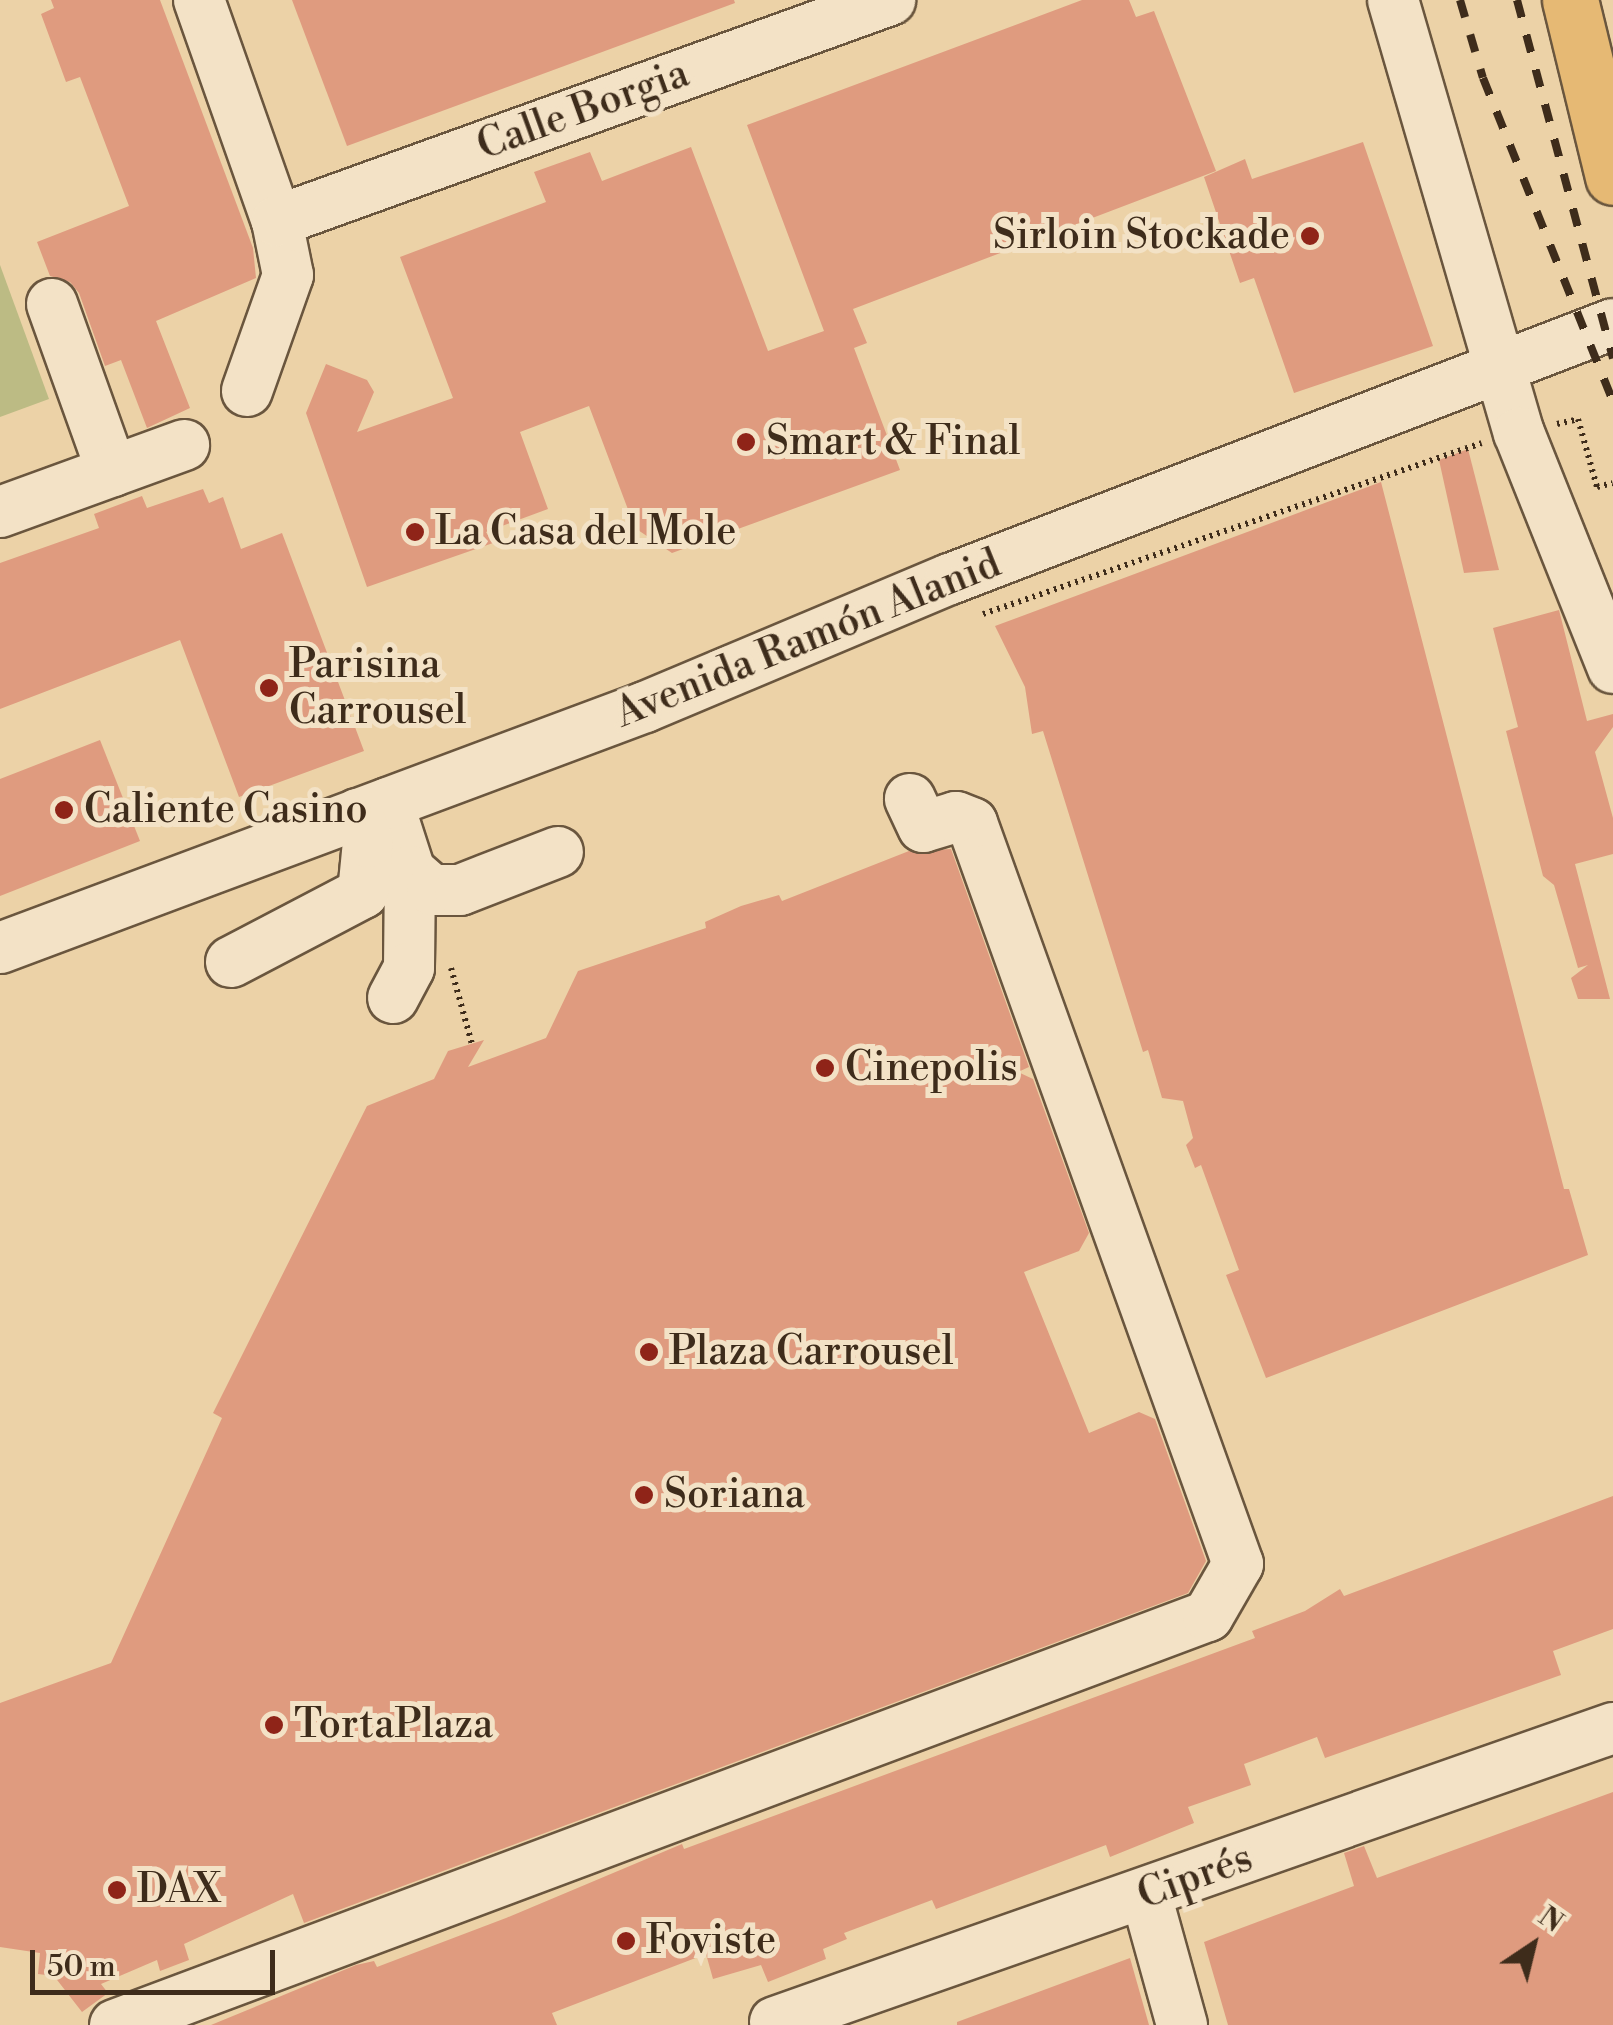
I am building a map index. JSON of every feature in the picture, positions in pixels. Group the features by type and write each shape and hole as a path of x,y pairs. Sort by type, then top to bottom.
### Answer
{"main road":[{"path":"1570,0 1613,177"}],"street":[{"path":"198,0 277,221 288,275 247,391"},
{"name":"Calle Borgia","path":"277,221 890,0"},
{"path":"1393,0 1519,433 1594,562 1613,668"},
{"path":"52,304 112,472"},
{"name":"Avenida Ramón Alanid","path":"0,948 373,809 1499,364 1613,324"},
{"path":"0,512 184,445"},
{"path":"116,2025 1208,1616 1238,1564 972,823 956,817 923,828 910,798"},
{"path":"373,809 410,870 432,890 460,890 558,852"},
{"path":"231,962 362,893 373,809"},
{"path":"393,998 410,955 410,870"},
{"name":"Ciprés","path":"775,2022 1146,1896 1613,1728"},
{"path":"1146,1896 1182,2025"}],"path":[{"path":"971,618 1519,433 1578,419 1597,486 1613,482"}],"shaded area":[{"path":"0,265 49,399 0,417"}],"building":[{"path":"51,0 160,0 253,248 256,278 156,321 190,408 147,428 121,360 105,366 79,293 70,282 50,276 37,242 129,206 80,77 66,82 41,14 54,8"},
{"path":"292,0 734,0 735,3 347,146"},
{"path":"1082,0 1129,0 1136,17 1154,11 1216,171 853,309 867,343 854,348 900,470 672,553 635,528 589,406 520,432 548,509 486,532 493,543 367,587 306,413 326,364 367,380 374,392 357,432 453,398 400,257 546,202 534,172 590,152 602,181 691,147 768,351 824,331 747,125"},
{"name":"Sirloin Stockade","path":"1363,142 1433,346 1294,393 1254,278 1240,283 1204,177 1245,159 1252,179"},
{"path":"1468,449 1499,570 1464,573 1439,460"},
{"path":"1381,482 1564,1189 1569,1189 1588,1255 1266,1378 1226,1275 1239,1270 1201,1165 1195,1168 1186,1145 1193,1138 1183,1101 1162,1098 1148,1050 1143,1052 1043,731 1032,734 1025,687 995,626"},
{"path":"203,489 209,503 223,497 241,549 282,533 364,751 239,797 180,640 0,709 0,563 99,528 94,514 142,496 147,508"},
{"path":"1559,610 1587,721 1613,714 1613,727 1595,752 1613,818 1613,854 1575,864 1610,999 1578,999 1571,978 1588,965 1578,968 1554,885 1543,876 1506,731 1518,727 1493,628"},
{"name":"Caliente Casino","path":"100,740 140,841 0,896 0,779"},
{"name":"Plaza Carrousel","path":"951,849 1029,1067 1018,1072 1033,1079 1089,1233 1079,1251 1024,1272 1089,1433 1139,1412 1155,1419 1206,1561 1188,1593 304,1923 293,1894 184,1944 189,1960 160,1971 157,1960 101,1984 108,1993 82,2012 54,1976 38,1974 40,1953 0,1947 0,1703 111,1663 222,1418 213,1413 367,1106 434,1079 448,1051 484,1040 468,1067 546,1038 578,971 706,928 705,922 741,906 779,895 782,901 909,851"},
{"path":"1613,1496 1613,1629 1553,1651 1561,1675 1325,1758 1317,1737 1244,1764 1251,1785 1188,1807 1194,1823 1110,1857 1106,1845 936,1909 932,1900 844,1933 847,1939 823,1949 826,1959 768,1982 761,1965 713,1979 706,1954 552,2013 557,2025 211,2025 356,1965 374,1961 377,1967 506,1918 682,1844 684,1849 1255,1638 1252,1631 1305,1611 1340,1589 1344,1596"},
{"path":"1613,1792 1613,2025 1228,2025 1204,1942 1354,1886 1344,1853 1364,1846 1377,1878"},
{"path":"1130,1958 1149,2025 957,2025 957,2022"}],"railway":[{"path":"1460,0 1483,78 1613,401"},
{"path":"1517,0 1613,358"}],"place":[{"name":"Sirloin Stockade","path":"1310,236"},
{"name":"Smart & Final","path":"746,442"},
{"name":"La Casa del Mole","path":"415,532"},
{"name":"Parisina Carrousel","path":"269,688"},
{"name":"Caliente Casino","path":"64,810"},
{"name":"Cinepolis","path":"825,1068"},
{"name":"Plaza Carrousel","path":"649,1352"},
{"name":"Soriana","path":"644,1495"},
{"name":"TortaPlaza","path":"274,1725"},
{"name":"DAX","path":"117,1890"},
{"name":"Foviste","path":"626,1941"}]}
